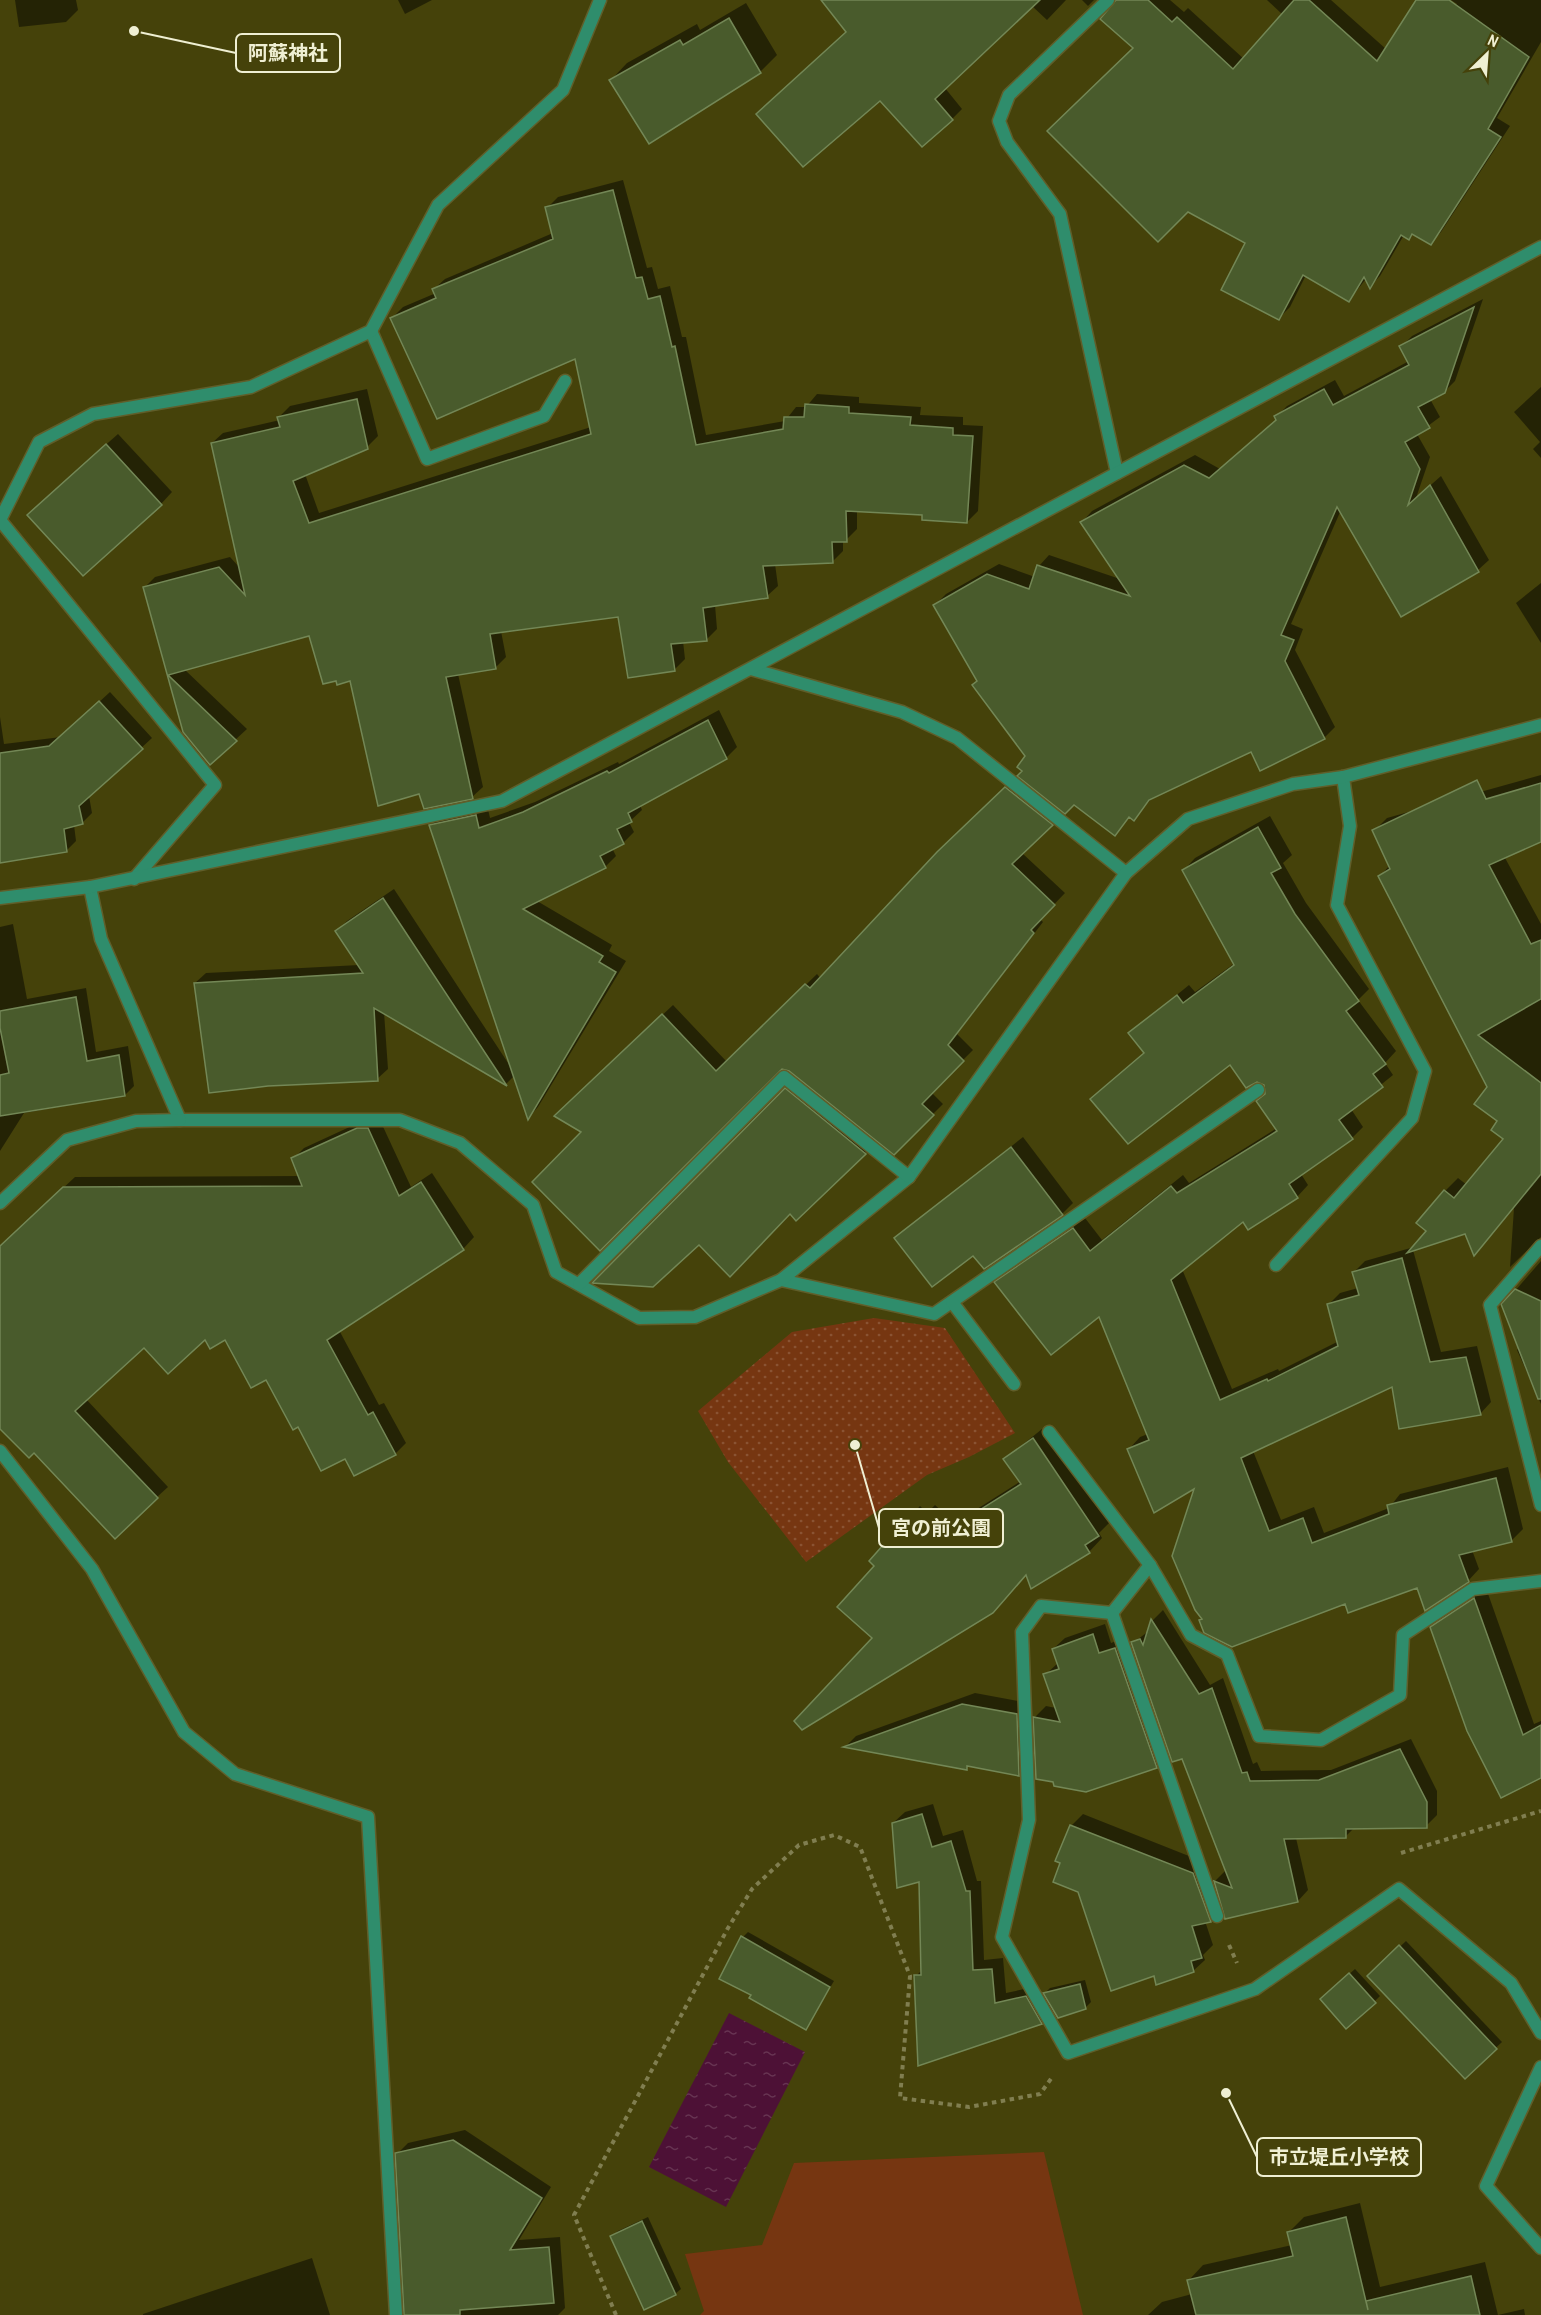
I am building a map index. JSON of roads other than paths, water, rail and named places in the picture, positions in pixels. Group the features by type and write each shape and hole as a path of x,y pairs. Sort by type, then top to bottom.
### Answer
{"street":[{"path":"134,879 215,785 0,520 39,442 93,414 251,387 371,331 438,204 563,90 600,0"},
{"path":"1108,0 1009,95 999,121 1007,142 1060,214 1117,473"},
{"path":"0,898 134,879 502,801 1541,246"},
{"path":"371,331 427,459 544,416 565,381"},
{"path":"752,669 902,712 957,738 1126,873"},
{"path":"0,1203 67,1140 136,1121 400,1120 460,1143 533,1205 556,1272 639,1318 695,1317 781,1280 909,1177 1126,873 1188,819 1293,784 1342,777 1541,725"},
{"path":"1276,1265 1412,1118 1425,1071 1336,905 1350,825 1342,777"},
{"path":"90,887 101,939 180,1120"},
{"path":"579,1284 784,1077 909,1177"},
{"path":"781,1280 934,1314 1258,1090"},
{"path":"1541,1246 1490,1305 1541,1505"},
{"path":"952,1302 1014,1384"},
{"path":"1049,1432 1150,1565 1191,1635 1227,1654 1259,1736 1321,1740 1400,1695 1403,1635 1473,1588 1541,1581"},
{"path":"0,1451 92,1569 184,1732 236,1774 368,1817 396,2315"},
{"path":"1112,1612 1150,1565"},
{"path":"1112,1612 1041,1606 1022,1632 1029,1820 1002,1937 1068,2053 1255,1989 1399,1889 1511,1983 1541,2033"},
{"path":"1112,1612 1217,1916"},
{"path":"1541,2067 1486,2186 1541,2248"}],"water":[{"path":"729,2013 805,2052 726,2207 649,2167"}],"place":[{"name":"阿蘇神社","path":"134,31"},
{"name":"宮の前公園","path":"855,1445"},
{"name":"市立堤丘小学校","path":"1226,2093"}]}
